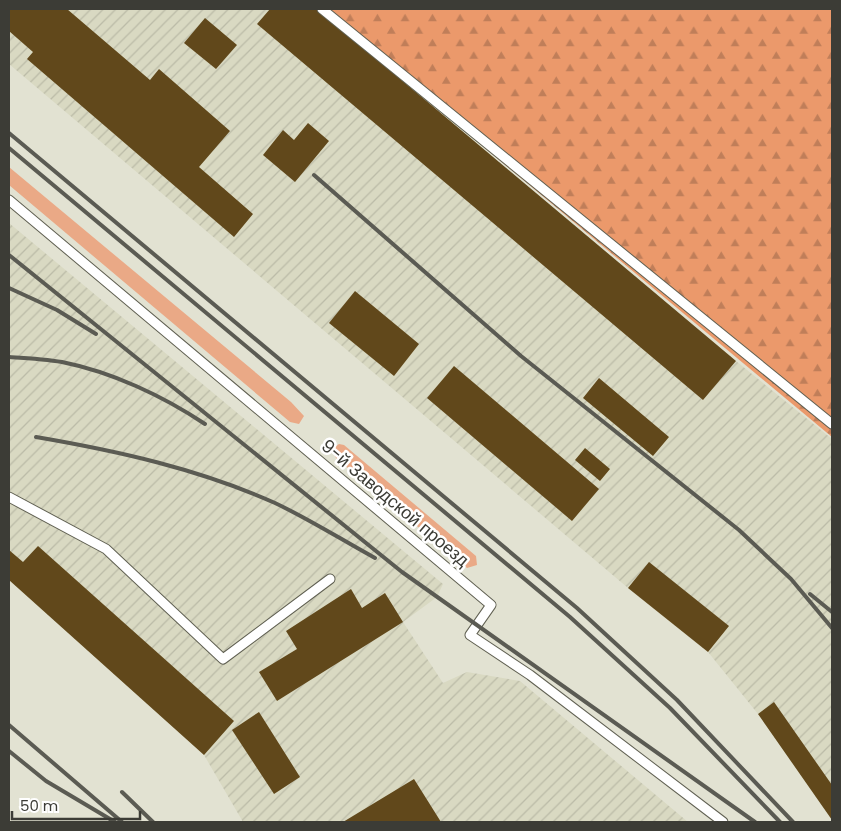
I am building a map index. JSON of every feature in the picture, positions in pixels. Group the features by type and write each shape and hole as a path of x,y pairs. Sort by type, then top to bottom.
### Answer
{"lane":[{"path":"322,9 832,424"},
{"name":"9-й Заводской проезд","path":"9,200 491,605 470,635 530,675 723,822"},
{"path":"9,497 106,550 223,659 330,579"}],"shaded area":[{"path":"9,9 317,9 736,361 832,439 832,820 758,714 708,652 628,588 9,64"},
{"path":"9,167 291,402 304,416 299,424 290,422 9,185"},
{"path":"9,223 443,584 437,597 403,622 443,683 467,672 520,681 688,822 243,822 204,755 9,580"},
{"path":"339,444 344,445 476,556 477,565 467,568 336,458 332,449"}],"green space":[{"path":"318,9 832,9 832,437"}],"building":[{"path":"9,9 67,9 150,80 159,69 230,131 199,167 253,214 234,237 27,59 33,52 9,31"},
{"path":"270,9 317,9 736,361 703,400 257,24"},
{"path":"205,18 237,45 216,69 184,43"},
{"path":"308,123 329,141 295,182 263,155 283,130 294,140"},
{"path":"355,291 419,344 394,376 329,323"},
{"path":"454,366 599,489 572,521 427,398"},
{"path":"599,378 669,437 653,456 583,398"},
{"path":"585,448 610,469 600,481 575,460"},
{"path":"38,546 234,721 204,755 9,580 9,550 23,562"},
{"path":"649,562 729,626 708,652 628,588"},
{"path":"351,589 362,608 385,593 403,622 277,701 259,672 297,649 286,631"},
{"path":"774,702 832,785 832,820 758,714"},
{"path":"259,712 300,777 274,794 232,730"},
{"path":"414,779 441,822 343,822"}],"railway":[{"path":"9,133 577,608 677,700 793,822"},
{"path":"9,148 570,617 670,708 780,822"},
{"path":"314,175 521,356 739,530 791,579 832,628"},
{"path":"9,255 402,572 755,822"},
{"path":"9,288 57,310 96,334"},
{"path":"9,357 62,362 100,372 136,386 172,404 205,424"},
{"path":"36,437 158,462 217,480 288,509 375,558"},
{"path":"810,594 832,612"},
{"path":"9,725 122,822"},
{"path":"9,751 46,781 115,822"},
{"path":"122,792 153,822"}]}
